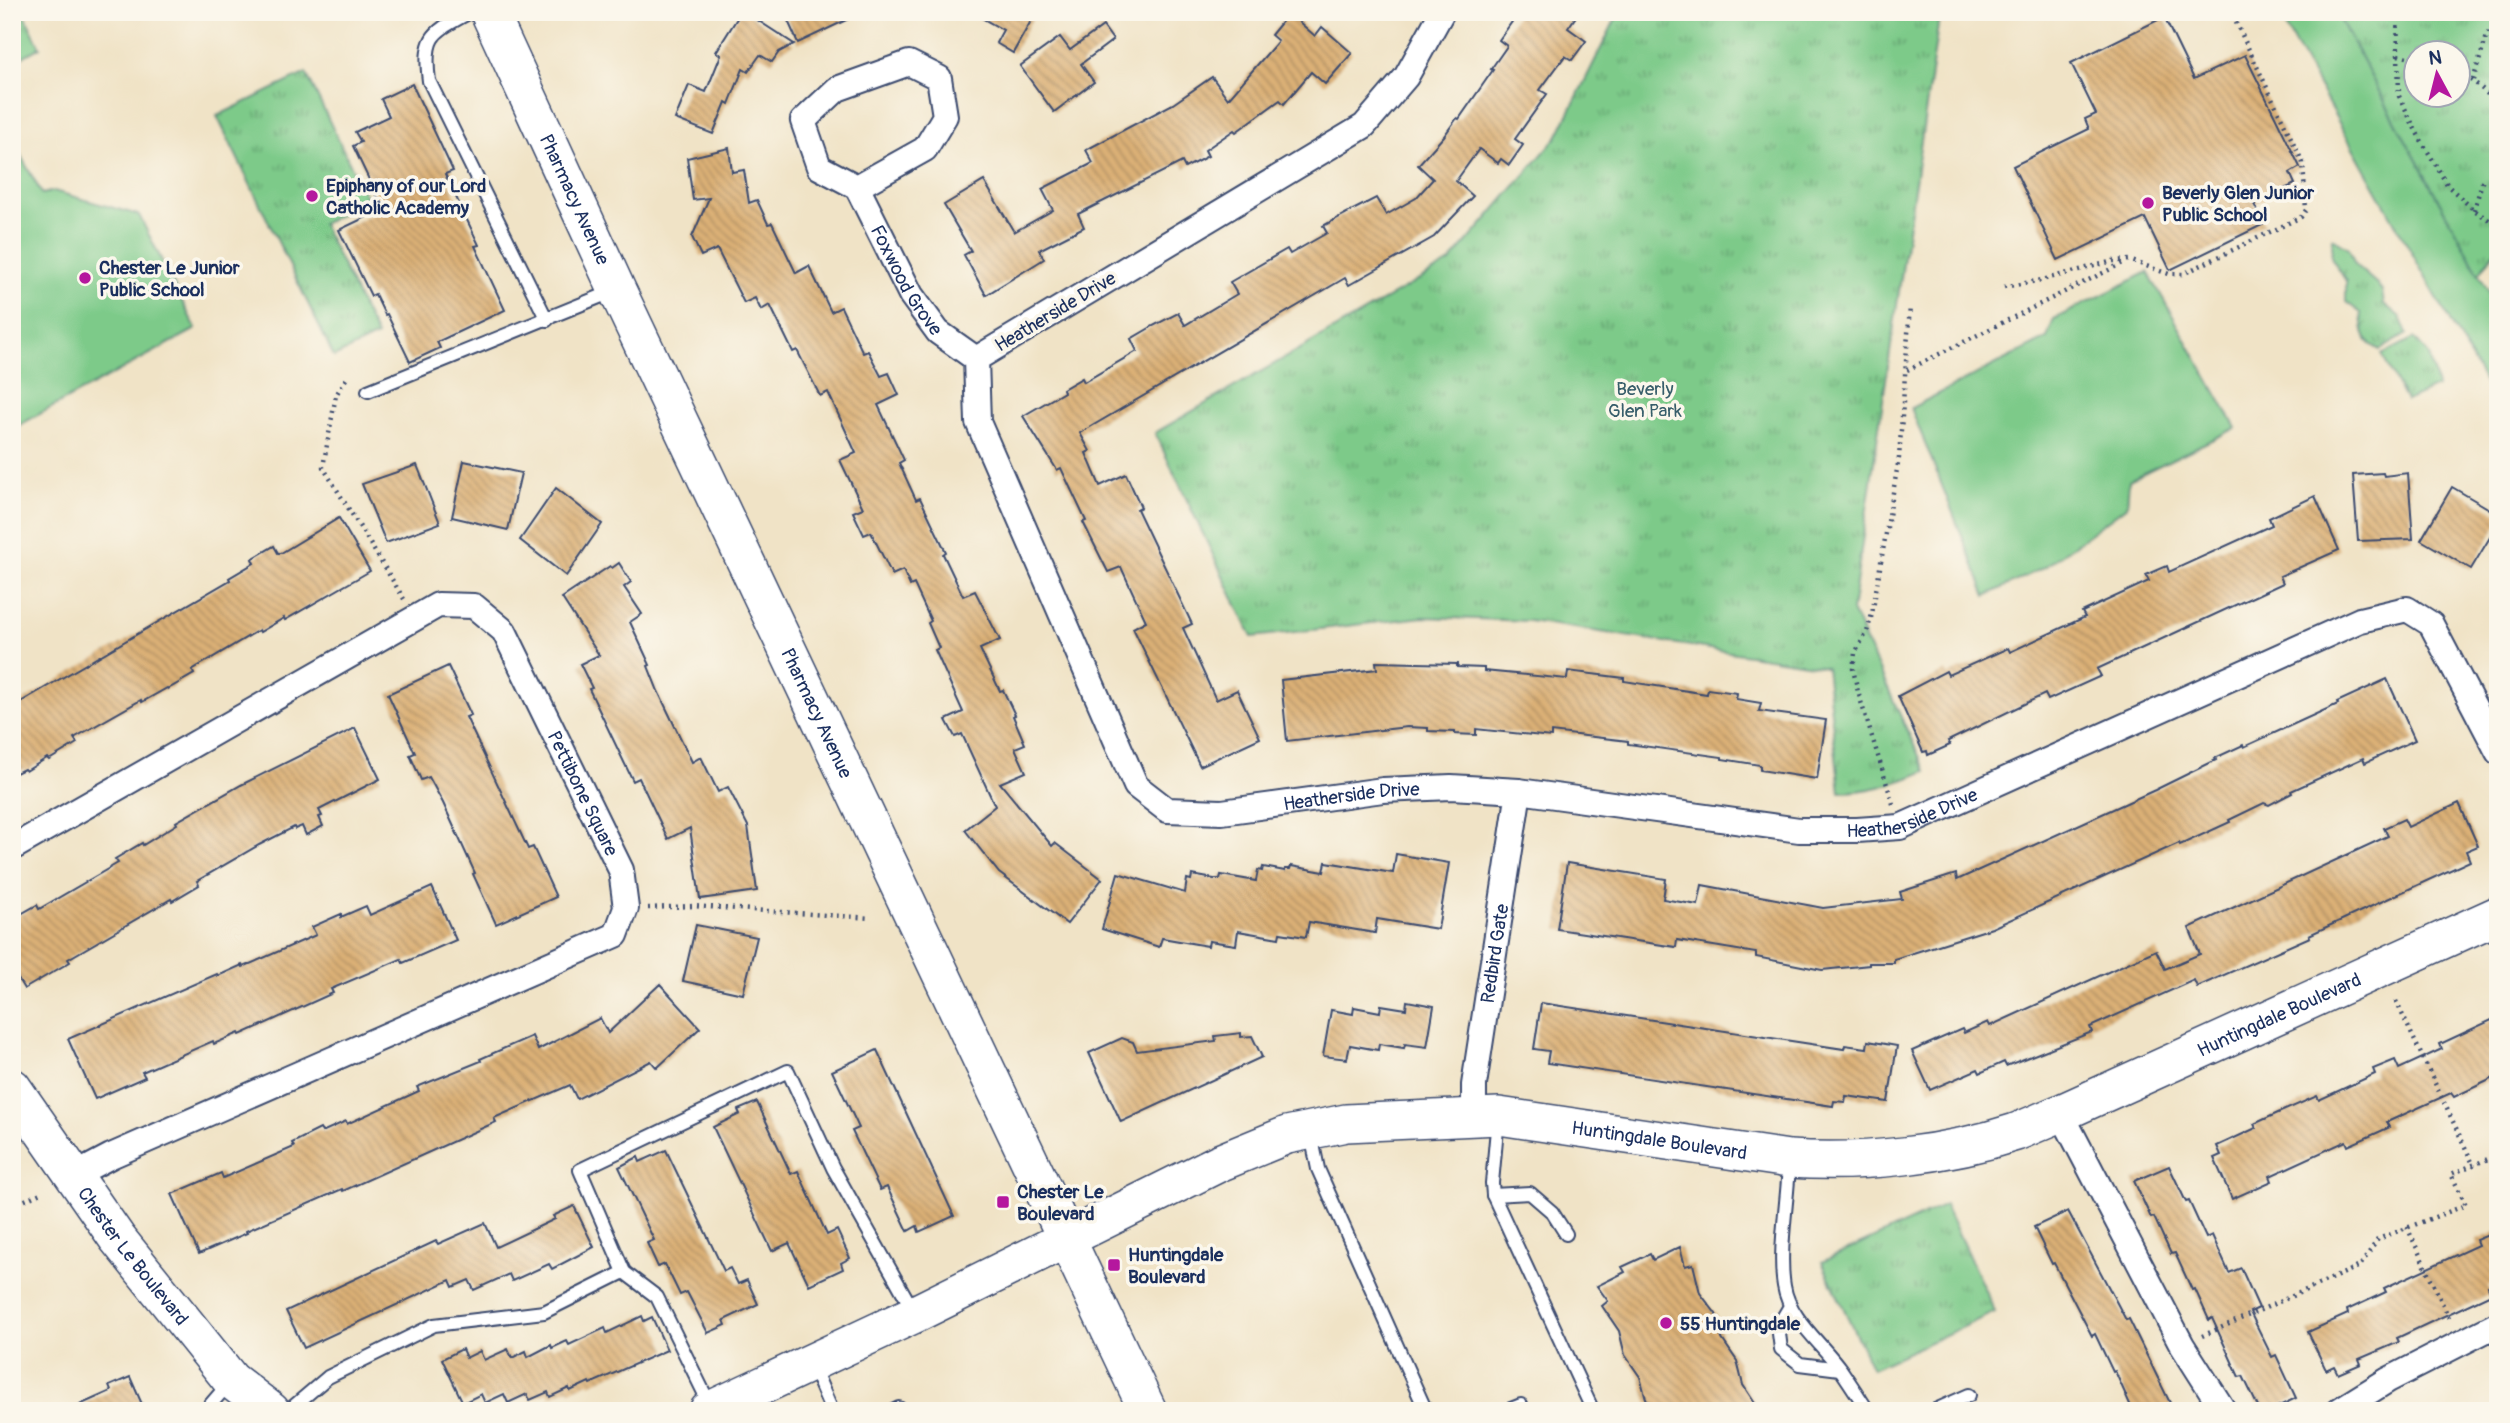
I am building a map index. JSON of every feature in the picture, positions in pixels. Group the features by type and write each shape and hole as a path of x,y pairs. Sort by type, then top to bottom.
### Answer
{"street":[{"name":"Pharmacy Avenue","path":"489,12 617,290 1148,1411"},
{"name":"Heatherside Drive","path":"1434,15 1406,77 1364,126 976,359 978,422 1136,786 1167,810 1223,812 1382,790 1451,787 1520,791 1799,830 1900,827 2360,620 2407,609 2431,624 2498,752"},
{"path":"909,63 939,78 945,116 925,149 857,187 819,167 803,121 836,89 909,63"},
{"name":"Foxwood Grove","path":"857,187 911,295 938,332 976,359"},
{"name":"Pettibone Square","path":"12,848 438,605 474,606 503,631 621,870 626,908"},
{"name":"Redbird Gate","path":"1487,1116 1476,1077 1520,791"},
{"path":"59,1184 124,1150 616,936 626,908"},
{"name":"Huntingdale Boulevard","path":"1067,1238 1242,1153 1287,1135 1346,1123 1487,1116 1789,1160 1852,1161 1962,1146 2016,1132 2061,1113 2498,915"},
{"name":"Chester Le Boulevard","path":"12,1087 59,1184 117,1238 231,1380 271,1411"},
{"path":"2061,1113 2182,1345 2224,1411"},
{"path":"710,1410 915,1314 1067,1238"},
{"path":"2338,1411 2388,1380 2498,1324"}],"lane":[{"path":"470,12 436,30 426,55 429,81 547,320"},
{"path":"368,391 617,290"},
{"path":"710,1410 657,1297 624,1272 580,1170 788,1071 833,1168 915,1314"},
{"path":"1487,1116 1493,1195 1593,1411"},
{"path":"1310,1130 1318,1169 1426,1411"},
{"path":"1789,1160 1782,1266 1784,1288 1790,1306 1840,1369 1868,1411"},
{"path":"1493,1195 1530,1193 1552,1212 1566,1234"},
{"path":"288,1411 328,1377 434,1325 544,1312 624,1272"},
{"path":"1790,1306 1778,1326 1781,1349 1800,1364 1840,1369"},
{"path":"811,1363 832,1411"},
{"path":"205,1411 231,1380"},
{"path":"1933,1411 1969,1395"},
{"path":"1506,1411 1521,1405"}],"path":[{"path":"2004,287 2113,261 2129,260 2169,274 2183,274 2301,217 2306,210 2303,163 2231,12"},
{"path":"2397,12 2399,96 2417,134 2448,186 2474,210 2498,226"},
{"path":"2498,16 2486,38 2473,80 2498,106"},
{"path":"2398,55 2402,56"},
{"path":"2493,137 2498,120"},
{"path":"2474,210 2483,178"},
{"path":"1906,370 2129,260"},
{"path":"1900,827 1857,692 1853,668 1855,653 1867,632 1875,600 1899,458 1910,306"},
{"path":"346,379 336,395 323,467 415,618"},
{"path":"626,908 693,906 871,918"},
{"path":"2396,1000 2474,1166"},
{"path":"2182,1345 2360,1266 2378,1239 2466,1205 2451,1174 2498,1155"},
{"path":"12,1206 59,1184"},
{"path":"2407,1227 2459,1342"}],"green space":[{"path":"12,12 23,12 40,47 12,63"},
{"name":"Beverly Glen Park","path":"1619,12 1940,12 1852,611 1926,771 1873,789 1840,792 1826,667 1529,621 1423,617 1252,637 1155,433 1450,262 1557,137"},
{"path":"2277,12 2336,12 2498,309 2498,407"},
{"path":"2336,12 2498,12 2498,247 2479,274"},
{"path":"306,73 368,201 322,224 377,336 334,357 217,116"},
{"path":"12,140 42,194 54,191 139,215 196,329 12,429"},
{"path":"2333,238 2349,248 2355,265 2376,283 2382,291 2384,304 2400,317 2407,334 2380,350 2366,339 2361,313 2346,302 2346,281 2331,257"},
{"path":"2148,272 2236,428 2129,480 2127,506 2045,567 1986,596 1911,408 2047,338 2054,319"},
{"path":"2414,338 2429,355 2437,387 2406,401 2382,355"},
{"path":"1945,1205 1995,1312 1872,1369 1822,1262"}],"building":[{"path":"741,12 794,44 779,52 772,62 760,55 748,72 743,69 713,134 675,119 689,85 706,92 721,55 716,52"},
{"path":"784,12 863,12 798,43"},
{"path":"971,12 1036,12 1013,53 996,43 1003,30"},
{"path":"1519,12 1579,12 1568,28 1586,41 1572,60 1565,56 1540,90 1547,94 1515,139 1523,145 1509,165 1501,159 1498,163 1479,149 1456,181 1473,196 1434,237 1349,285 1345,278 1080,433 1090,451 1086,453 1100,486 1126,474 1141,507 1137,509 1192,624 1183,628 1216,700 1237,690 1260,738 1200,766 1133,628 1146,621 1121,567 1108,572 1083,522 1086,521 1061,468 1057,470 1023,416 1082,378 1084,382 1137,351 1131,339 1153,326 1178,313 1185,325 1237,294 1230,282 1287,249 1290,254 1327,233 1323,226 1376,198 1386,215 1416,198 1433,179 1418,165 1457,118 1459,119 1493,70 1491,69 1507,46 1499,40"},
{"path":"1289,13 1315,36 1322,27 1352,53 1325,84 1311,72 1284,104 1280,100 1236,132 1234,130 1205,150 1208,156 1185,168 1182,162 1078,214 1084,227 1039,250 1044,259 986,295 964,255 971,251 944,205 984,181 1014,232 1053,210 1042,189 1093,163 1086,150 1173,104 1212,77 1228,99 1278,41 1271,35"},
{"path":"2164,17 2194,79 2245,55 2300,167 2290,173 2295,184 2254,204 2264,224 2170,270 2145,218 2058,260 2013,166 2089,129 2085,119 2096,114 2071,63"},
{"path":"1103,26 1113,40 1081,64 1094,82 1054,112 1020,66 1060,37 1070,50"},
{"path":"412,84 453,171 445,174 479,245 475,246 505,310 437,342 440,348 410,362 387,314 385,315 375,294 371,296 339,230 383,209 353,146 361,142 355,132 389,116 381,99"},
{"path":"729,148 732,172 744,170 749,203 757,200 768,224 772,223 796,273 809,266 831,312 841,307 863,353 868,351 881,376 889,373 899,395 878,405 904,460 899,463 916,500 920,498 946,552 943,554 963,596 975,591 1000,640 980,649 1015,715 1013,716 1025,744 1015,748 1026,772 1000,783 1052,846 1055,843 1102,879 1067,924 999,873 965,830 995,806 962,734 955,737 946,720 963,712 935,650 939,648 928,623 931,621 914,584 910,586 903,570 892,575 871,532 864,535 853,512 863,508 840,460 856,453 828,392 820,396 797,350 793,352 770,305 761,310 755,298 744,303 717,249 701,256 692,237 709,198 693,200 687,158"},
{"path":"464,461 521,473 508,530 452,517"},
{"path":"417,465 440,523 386,543 362,484"},
{"path":"2383,473 2384,476 2408,473 2413,539 2358,541 2353,475"},
{"path":"2452,487 2498,514 2498,524 2471,569 2421,540"},
{"path":"556,488 602,524 566,576 520,540"},
{"path":"2315,496 2339,550 2280,576 2283,583 2097,669 2101,676 2048,700 2045,694 1948,741 1950,745 1928,755 1927,751 1923,752 1898,696 1946,671 1948,675 2008,648 2010,652 2085,617 2082,612 2149,581 2146,575 2167,566 2169,572 2272,525 2269,518"},
{"path":"339,518 370,571 285,620 284,618 260,632 259,630 192,670 194,674 168,689 142,702 141,700 74,738 77,743 49,760 47,758 26,771 24,769 12,775 12,707 230,580 229,578 254,563 252,559 274,546 278,553 281,553"},
{"path":"619,563 631,582 624,587 642,614 630,622 650,665 648,666 658,691 692,762 701,757 718,792 728,787 748,826 757,891 700,899 690,828 668,839 639,778 633,781 589,689 592,688 580,664 599,655 562,598 610,566 612,568"},
{"path":"1376,662 1457,664 1457,667 1484,668 1484,671 1567,679 1568,671 1624,678 1624,681 1707,694 1708,689 1737,693 1736,699 1761,703 1759,711 1826,720 1817,779 1760,770 1760,765 1722,757 1628,744 1628,741 1551,732 1551,737 1476,729 1476,735 1407,727 1287,741 1281,680 1377,669"},
{"path":"448,666 471,715 466,717 528,849 533,847 556,897 496,924 443,803 429,777 421,780 410,755 415,753 388,694"},
{"path":"2387,679 2415,740 2365,763 2363,758 2291,791 2292,793 2269,805 2264,803 2180,845 2179,843 1992,928 1894,959 1894,963 1869,963 1822,970 1756,957 1756,953 1677,940 1676,947 1557,929 1567,863 1666,879 1663,899 1698,905 1702,885 1823,908 1902,899 1900,892 1956,874 1957,880 2155,790 2216,760 2215,758 2338,704 2337,702"},
{"path":"355,728 380,779 319,810 323,826 306,835 302,826 295,829 294,827 259,845 197,881 199,885 68,959 70,962 24,989 12,969 12,919 37,905 39,909 118,863 115,859 142,843 143,845 177,824 176,822 241,785"},
{"path":"2459,803 2478,846 2466,851 2470,861 2197,987 2194,980 2090,1027 2092,1032 2006,1066 2004,1062 1980,1073 1978,1069 1930,1090 1912,1051 1962,1029 1964,1033 1988,1022 1990,1026 2156,950 2165,969 2200,954 2189,928 2388,836 2384,828 2404,819 2408,827"},
{"path":"1396,854 1449,863 1438,929 1377,919 1375,933 1309,922 1306,937 1280,933 1279,938 1238,931 1236,945 1209,941 1208,946 1162,938 1159,947 1102,929 1118,873 1185,893 1187,879 1191,880 1192,875 1220,879 1221,875 1256,881 1258,870 1262,871 1263,867 1285,871 1291,866 1324,872 1326,862 1393,873"},
{"path":"432,887 456,940 403,963 401,959 331,989 333,993 240,1035 239,1033 214,1044 213,1041 142,1072 145,1077 95,1099 68,1039 217,974 218,976 242,965 243,967 316,935 312,927 341,914 341,917 366,906 370,915"},
{"path":"696,925 757,937 743,994 683,981"},
{"path":"660,984 700,1028 657,1068 651,1061 577,1099 570,1085 494,1118 496,1122 199,1254 172,1194 221,1173 223,1178 294,1147 292,1143 320,1129 322,1132 346,1121 347,1124 419,1091 417,1087 481,1061 480,1059 532,1036 538,1050 600,1018 608,1033"},
{"path":"1407,1001 1434,1006 1427,1047 1405,1044 1404,1048 1379,1044 1378,1050 1350,1045 1347,1059 1323,1056 1331,1010 1353,1014 1354,1007 1380,1012 1381,1005 1406,1009"},
{"path":"1541,1003 1844,1049 1845,1045 1867,1048 1868,1041 1897,1046 1888,1102 1846,1096 1845,1102 1834,1101 1833,1106 1547,1063 1549,1051 1534,1049"},
{"path":"2498,1017 2498,1076 2454,1097 2451,1093 2387,1122 2390,1127 2348,1146 2346,1141 2270,1176 2272,1181 2232,1199 2214,1158 2221,1155 2217,1146 2256,1128 2254,1124 2278,1113 2317,1096 2319,1100 2375,1074 2373,1069 2395,1060 2399,1069 2442,1049 2440,1044"},
{"path":"1241,1033 1241,1037 1252,1036 1262,1057 1121,1122 1089,1053 1122,1038 1133,1042 1137,1051 1216,1041 1215,1036"},
{"path":"877,1050 954,1216 919,1232 917,1226 908,1231 887,1187 880,1190 852,1131 859,1128 832,1071"},
{"path":"757,1102 791,1174 798,1171 827,1235 837,1230 850,1258 841,1263 843,1269 809,1285 789,1243 772,1251 713,1127 740,1114 738,1110"},
{"path":"666,1150 724,1271 730,1268 738,1284 747,1280 758,1304 724,1320 726,1325 708,1333 687,1292 680,1295 665,1264 658,1267 647,1243 654,1240 619,1167 638,1157 640,1162"},
{"path":"2169,1166 2206,1238 2212,1235 2229,1273 2241,1268 2259,1308 2250,1312 2272,1357 2276,1355 2296,1398 2269,1411 2260,1411 2243,1376 2239,1377 2212,1318 2209,1320 2175,1253 2171,1254 2134,1181"},
{"path":"574,1206 594,1247 552,1269 549,1264 512,1281 509,1274 474,1290 469,1280 453,1287 450,1280 304,1348 286,1311 436,1241 438,1244 485,1223 496,1247 555,1219 553,1216"},
{"path":"2068,1211 2126,1320 2129,1319 2174,1411 2133,1411 2095,1334 2092,1336 2054,1263 2052,1264 2034,1227"},
{"path":"2498,1231 2498,1290 2495,1283 2488,1286 2491,1294 2397,1338 2399,1342 2359,1359 2361,1364 2338,1374 2334,1366 2326,1370 2308,1332 2348,1314 2347,1310 2386,1292 2384,1288 2478,1245 2476,1240"},
{"name":"55 Huntingdale","path":"1680,1247 1685,1266 1693,1264 1700,1293 1716,1314 1722,1339 1737,1361 1743,1385 1760,1411 1653,1411 1647,1402 1640,1377 1625,1355 1619,1331 1602,1306 1608,1301 1597,1286 1625,1272 1622,1267 1650,1254 1653,1260"},
{"path":"642,1316 644,1321 652,1317 667,1350 590,1384 589,1382 570,1391 569,1388 550,1397 548,1392 530,1400 527,1394 508,1403 504,1394 485,1403 481,1394 463,1403 442,1359 462,1349 466,1358 480,1351 484,1360 508,1349 512,1358 526,1351 528,1357 551,1345 552,1348 567,1341 569,1345 605,1328 607,1333"},
{"path":"130,1377 145,1411 66,1411 111,1391 109,1386"}],"place":[{"name":"Epiphany of our Lord Catholic Academy","path":"312,196"},
{"name":"Beverly Glen Junior Public School","path":"2148,203"},
{"name":"Chester Le Junior Public School","path":"85,278"},
{"name":"Chester Le Boulevard","path":"1003,1202"},
{"name":"Huntingdale Boulevard","path":"1114,1265"},
{"name":"55 Huntingdale","path":"1666,1323"}]}
